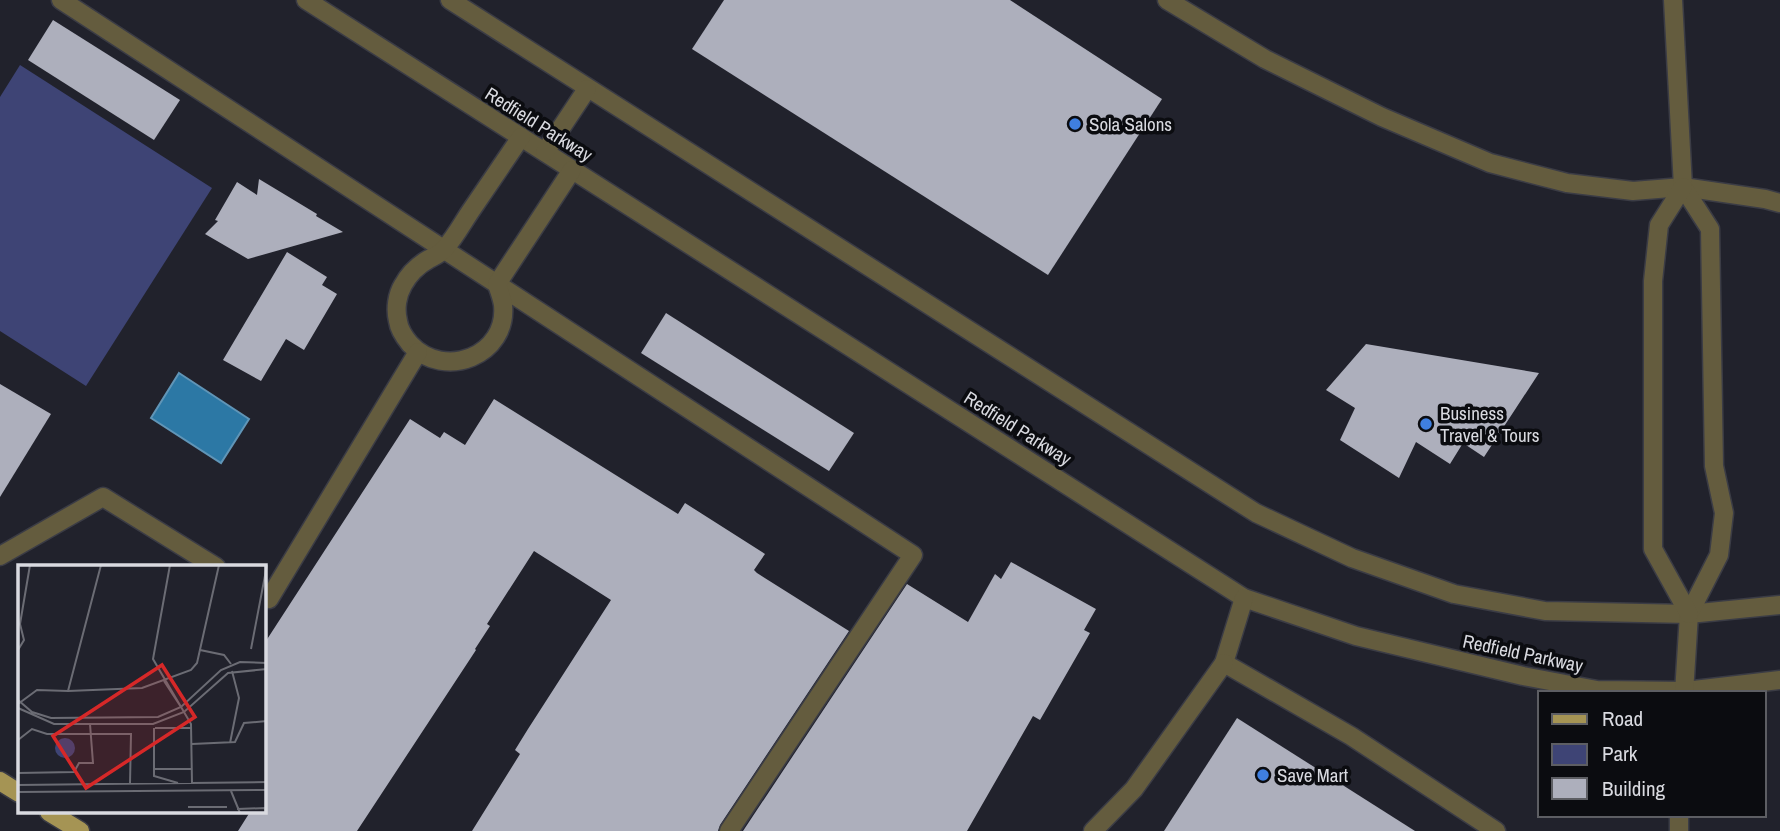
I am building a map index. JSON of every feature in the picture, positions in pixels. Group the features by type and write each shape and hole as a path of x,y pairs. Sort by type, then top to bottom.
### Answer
{"main road":[{"path":"0,780 18,792"},
{"path":"52,814 80,831"}],"street":[{"path":"61,0 913,555 729,831"},
{"name":"Redfield Parkway","path":"306,0 1244,598 1356,636 1523,676 1597,690 1641,691"},
{"path":"450,0 1256,513 1352,558 1454,594 1545,611 1689,614 1780,605"},
{"path":"1167,0 1276,64 1382,117 1490,163 1580,185 1633,191 1683,187 1780,203"},
{"path":"1673,0 1683,187 1710,229 1714,466 1724,513 1718,555 1689,614 1685,691"},
{"path":"545,152 587,89"},
{"path":"521,137 444,250 410,273 401,287 396,305 398,323 406,339 418,352 433,360 450,362 467,359 482,351 494,339 502,323 503,305 497,284 572,170"},
{"path":"1683,187 1659,225 1653,281 1653,549 1689,614"},
{"path":"266,597 269,599 418,352"},
{"path":"0,556 103,497 213,565"},
{"path":"1093,831 1134,789 1224,663 1244,598"},
{"path":"1224,663 1351,736 1496,831"},
{"name":"Redfield Parkway","path":"1693,691 1780,680"}],"green space":[{"path":"20,65 212,188 86,386 0,331 0,97"}],"shaded area":[{"path":"179,373 249,419 221,463 151,418"}],"building":[{"path":"724,0 1010,0 1162,99 1048,275 692,49"},
{"path":"53,20 180,100 154,140 28,60"},
{"path":"259,179 343,232 248,259 205,234 218,221 215,220 237,182 257,195"},
{"path":"287,252 327,277 322,285 337,294 304,350 286,339 261,381 223,360"},
{"path":"666,313 854,433 829,471 641,353"},
{"name":"Business Travel & Tours","path":"1366,344 1539,373 1484,457 1463,443 1450,464 1416,442 1399,478 1340,440 1355,408 1326,390"},
{"path":"0,384 51,414 0,497"},
{"path":"494,399 678,514 685,503 765,554 754,570 757,573 849,631 718,831 472,831 520,754 515,750 611,600 534,551 487,624 490,626 476,650 357,831 238,831 249,814 266,814 266,641 410,419 440,438 444,432 465,445"},
{"path":"1011,562 1096,609 1084,630 1090,633 1040,720 1033,716 967,831 743,831 907,584 968,622 995,574 1001,579"},
{"name":"Save Mart","path":"1237,718 1415,831 1164,831"}],"place":[{"name":"Sola Salons","path":"1075,124"},
{"name":"Business Travel & Tours","path":"1426,424"},
{"name":"Save Mart","path":"1263,775"}]}
